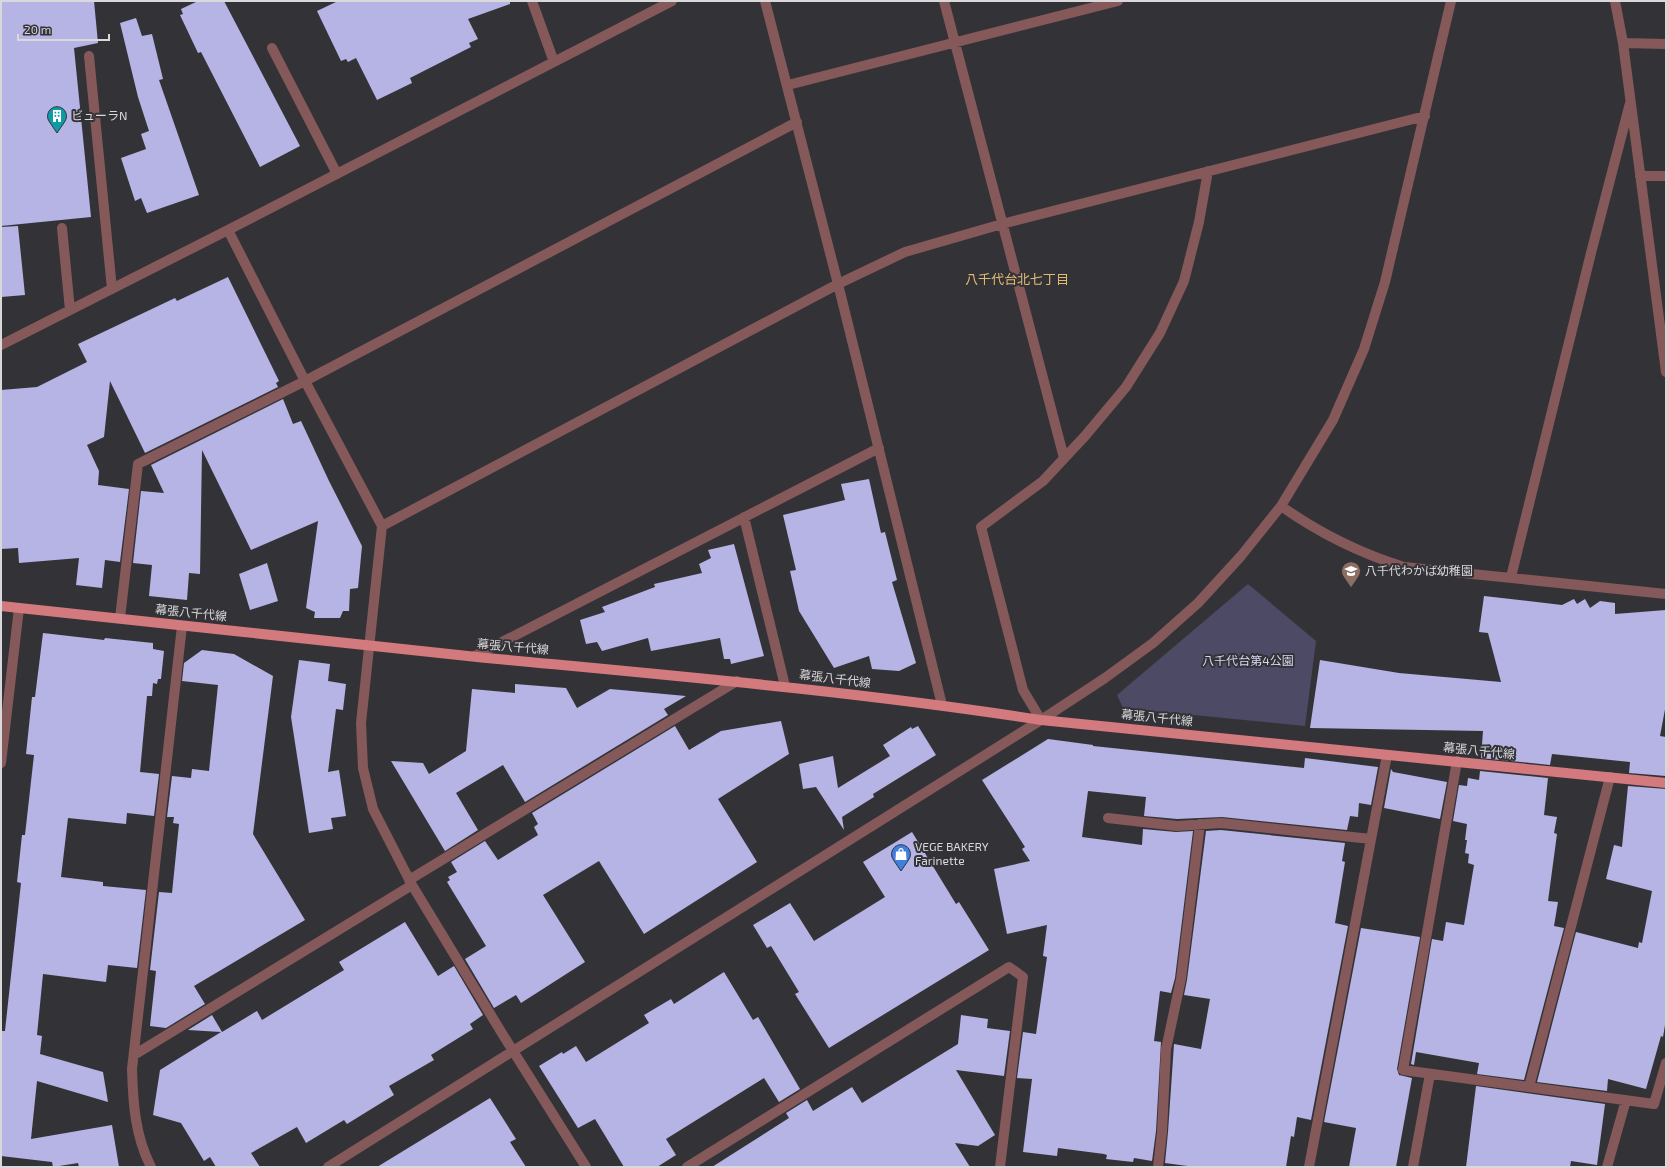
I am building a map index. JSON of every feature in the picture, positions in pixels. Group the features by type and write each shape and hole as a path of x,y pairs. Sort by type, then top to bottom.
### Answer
{"main road":[{"name":"幕張八千代線","path":"1,606 474,656 785,686 942,704 1041,720 1666,783"}],"street":[{"path":"532,1 554,62"},
{"path":"1,344 228,230 672,1"},
{"path":"765,1 788,85 942,704"},
{"path":"944,1 1064,458"},
{"path":"788,85 1118,1"},
{"path":"328,1167 1041,720 1105,678 1153,643 1198,603 1241,556 1281,506 1333,420 1364,349 1385,282 1451,1"},
{"path":"1615,1 1623,43 1640,176 1664,340 1666,372"},
{"path":"1623,43 1666,44"},
{"path":"272,48 337,174"},
{"path":"89,56 112,289"},
{"path":"1511,577 1589,260 1630,103"},
{"path":"382,526 838,284 904,252 1002,224 1425,116"},
{"path":"120,618 138,464 305,381 797,122"},
{"path":"1041,720 1023,690 981,527 1043,481 1126,387 1160,333 1184,281 1199,222 1208,171"},
{"path":"1640,176 1666,176"},
{"path":"62,228 70,310"},
{"path":"228,230 305,381 382,526 362,723 363,768 373,809 410,883 512,1051 586,1167"},
{"path":"474,656 879,448"},
{"path":"1281,506 1309,526 1348,547 1377,559 1404,567 1666,594"},
{"path":"744,518 785,686"},
{"path":"1,763 19,608"},
{"path":"151,1167 144,1155 134,1112 132,1070 182,626"},
{"path":"134,1055 738,681"},
{"path":"1309,1167 1387,755"},
{"path":"1457,761 1403,1070 1654,1104 1666,1063"},
{"path":"1529,1087 1610,777"},
{"path":"1108,818 1177,826 1221,823 1371,839"},
{"path":"1158,1167 1162,1132 1166,1050 1181,978 1200,824"},
{"path":"687,1167 1009,967 1023,977 1000,1167 1003,1167"},
{"path":"1413,1167 1430,1074"},
{"path":"1607,1167 1626,1100"}],"green space":[{"name":"八千代台第4公園","path":"1248,584 1316,641 1305,726 1123,708 1117,695"}],"building":[{"name":"ビューラN","path":"1,1 94,1 98,43 74,48 91,217 1,226"},
{"path":"198,1 224,1 300,146 260,167 201,52 198,53 180,15 183,14 181,9"},
{"path":"338,1 510,1 510,4 468,19 478,39 469,43 471,47 410,78 412,83 377,100 356,58 348,62 346,59 341,61 317,11"},
{"path":"136,18 142,36 152,34 163,79 159,80 199,195 147,213 141,198 135,201 121,158 146,149 141,134 149,131 138,97 120,23"},
{"path":"18,226 25,295 1,297 1,227"},
{"path":"228,277 279,381 276,383 278,387 145,453 110,381 104,437 87,445 99,471 98,485 129,489 120,562 105,560 102,588 76,585 79,558 19,563 18,548 1,549 1,390 37,387 87,362 78,344 175,298 177,301"},
{"path":"283,399 293,424 301,421 362,546 358,588 350,589 349,611 343,611 340,618 314,618 315,612 306,608 318,521 251,550 202,450 200,574 189,573 187,600 149,596 152,565 133,563 141,491 164,493 151,465"},
{"path":"869,479 881,533 885,532 897,580 892,582 916,663 899,671 872,669 869,656 834,668 799,611 790,571 796,570 783,515 845,500 841,484"},
{"path":"734,544 764,656 731,664 730,659 724,659 720,638 651,651 648,638 602,651 597,642 586,644 580,620 605,612 602,607 655,587 654,584 702,573 699,564 711,558 708,550"},
{"path":"267,563 278,601 250,610 239,574"},
{"path":"1484,596 1562,605 1574,599 1577,604 1585,599 1590,608 1600,601 1615,603 1615,614 1666,610 1666,704 1660,736 1666,737 1666,776 1629,773 1630,762 1552,754 1550,765 1481,758 1483,731 1310,728 1320,660 1399,673 1501,682 1488,633 1479,632"},
{"path":"43,633 104,640 105,638 153,643 153,649 164,651 161,679 158,679 157,684 153,683 152,696 147,696 140,772 159,774 154,816 127,813 126,824 68,818 61,877 103,882 103,886 146,890 137,968 108,965 106,982 43,974 37,1035 42,1036 40,1054 103,1072 108,1102 37,1081 31,1139 112,1125 119,1167 79,1167 78,1163 53,1167 52,1162 1,1156 1,1031 5,1031 21,883 17,882 22,835 25,835 34,755 26,754 32,697 35,697"},
{"path":"202,650 234,654 273,676 253,834 305,920 194,986 205,1004 166,1028 150,1026 156,971 150,970 159,892 172,893 179,824 173,823 174,817 167,817 172,776 191,778 192,769 209,771 218,685 182,681 184,663"},
{"path":"299,660 330,664 328,681 346,684 343,710 336,709 328,772 339,770 346,816 331,818 333,829 309,833 291,717"},
{"path":"515,684 566,688 577,708 610,689 686,696 664,709 668,715 525,802 503,765 456,793 478,830 445,851 391,761 423,763 429,774 466,751 472,689 515,693"},
{"path":"781,721 789,754 718,799 757,862 644,934 599,861 543,895 585,962 521,1003 516,995 494,1008 465,959 486,946 447,882 450,880 448,877 457,872 451,862 485,841 498,860 538,835 534,827 538,824 532,813 675,726 689,750 721,731"},
{"path":"918,726 936,755 873,794 874,797 842,817 844,830 816,787 803,789 799,764 833,756 838,788 890,756 883,745 911,727 912,729"},
{"path":"1048,739 1093,746 1304,768 1305,758 1378,767 1371,805 1359,803 1358,817 1350,816 1347,830 1222,817 1177,819 1144,816 1146,797 1088,791 1082,837 1142,845 1143,829 1176,832 1193,831 1175,978 1171,993 1160,991 1154,1041 1161,1042 1156,1131 1152,1161 1134,1158 1133,1162 1106,1159 1107,1155 1104,1154 1058,1148 1057,1156 1023,1152 1032,1079 1017,1078 1023,1032 1036,1034 1047,957 1043,956 1047,925 1007,934 994,869 1030,861 1022,849 1025,847 982,780"},
{"path":"1391,769 1393,772 1447,782 1440,819 1384,808"},
{"path":"1480,771 1548,778 1544,815 1557,817 1554,833 1557,834 1548,901 1558,902 1554,926 1564,928 1524,1080 1477,1074 1479,1063 1416,1052 1414,1065 1411,1064 1432,939 1443,941 1446,922 1464,925 1474,865 1468,863 1469,854 1465,853 1467,824 1453,821 1459,785 1467,786 1468,778 1479,780"},
{"path":"1628,786 1666,789 1666,1019 1663,1037 1661,1036 1646,1089 1608,1079 1607,1091 1537,1082 1576,932 1638,948 1639,942 1642,943 1652,891 1606,879 1614,845 1622,847"},
{"path":"1221,830 1345,843 1342,861 1345,862 1335,923 1348,926 1311,1120 1297,1117 1294,1137 1291,1136 1286,1167 1195,1167 1165,1163 1174,1044 1201,1049 1210,999 1184,995 1206,831"},
{"path":"912,832 956,904 959,902 989,950 829,1048 795,994 799,992 771,946 767,948 753,925 790,903 814,941 885,897 863,862"},
{"path":"405,922 438,976 454,966 483,1015 470,1024 473,1029 431,1055 434,1060 389,1086 394,1095 347,1124 344,1120 306,1143 297,1127 251,1153 260,1167 216,1167 210,1157 204,1161 181,1123 153,1115 160,1070 221,1032 188,1030 212,1015 222,1032 257,1011 262,1020 344,970 339,962"},
{"path":"1361,928 1420,937 1397,1069 1399,1075 1412,1078 1396,1167 1349,1167 1356,1128 1324,1122"},
{"path":"724,972 753,1020 758,1017 800,1089 779,1102 764,1078 666,1139 676,1155 657,1167 624,1167 595,1119 578,1128 539,1066 562,1052 563,1054 576,1046 586,1062 649,1023 644,1015 671,999 674,1004"},
{"path":"961,1015 988,1019 987,1028 1010,1031 1004,1076 956,1070 995,1135 978,1146 955,1143 970,1167 712,1167 789,1118 786,1113 807,1100 813,1111 852,1087 862,1103 958,1044"},
{"path":"1476,1086 1605,1104 1597,1165 1571,1161 1570,1167 1466,1167"},
{"path":"490,1098 516,1139 510,1142 526,1167 377,1167"}],"place":[{"name":"ビューラN","path":"57,133"},
{"name":"八千代わかば幼稚園","path":"1351,588"},
{"name":"VEGE BAKERY Farinette","path":"901,871"}],"district":[{"name":"八千代台北七丁目","path":"1017,279"}]}
